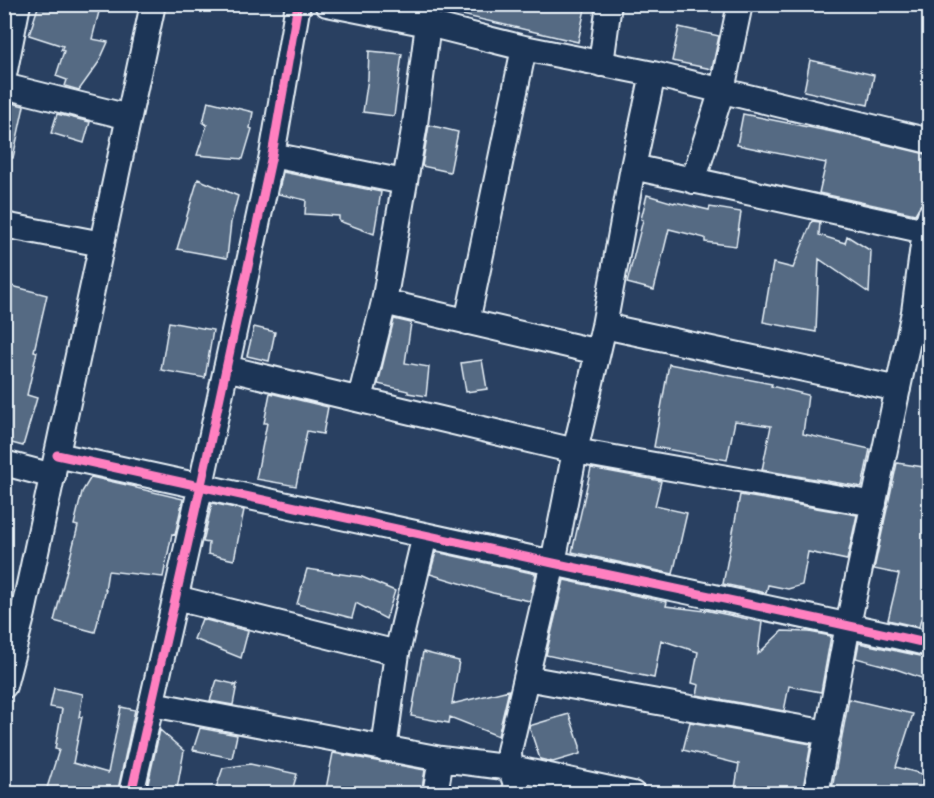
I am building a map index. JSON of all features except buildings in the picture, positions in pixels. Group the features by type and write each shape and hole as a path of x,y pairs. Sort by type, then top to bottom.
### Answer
{"street":[{"path":"4,686 14,612 55,466 153,4"},
{"path":"131,794 272,155 298,4"},
{"path":"601,64 609,4"},
{"path":"693,181 722,90 740,4"},
{"path":"334,5 428,24 524,48 653,74 930,141"},
{"path":"4,75 12,13"},
{"path":"360,399 384,302 415,124 428,24"},
{"path":"467,322 524,48"},
{"path":"520,794 509,761 509,751 553,563 575,451 604,326 633,167 653,74"},
{"path":"4,86 129,117"},
{"path":"272,155 404,183"},
{"path":"633,167 693,181 928,226 922,313 898,390 848,625 816,794"},
{"path":"4,225 102,244"},
{"path":"384,302 598,352"},
{"path":"604,326 898,390"},
{"path":"226,368 575,451 874,504"},
{"path":"4,463 55,466 201,485 930,644"},
{"path":"384,749 397,653 425,535"},
{"path":"176,598 397,653"},
{"path":"526,678 828,733"},
{"path":"152,704 384,749 512,768 633,794"},
{"path":"435,794 441,759"}],"cycle path":[{"path":"131,794 272,155 298,4"},
{"path":"57,455 930,644"}]}
